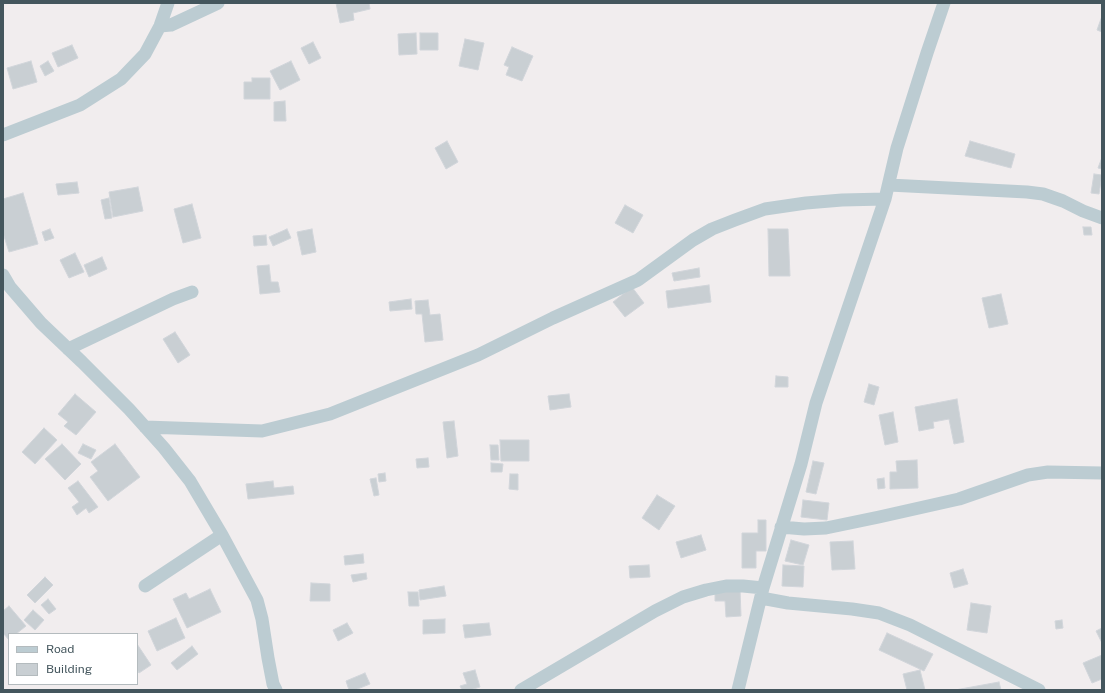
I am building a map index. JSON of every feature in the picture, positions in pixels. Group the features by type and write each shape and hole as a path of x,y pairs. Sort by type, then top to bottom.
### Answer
{"street":[{"path":"3,135 80,105 121,79 145,54 160,26 168,3"},
{"path":"160,26 171,25 218,3"},
{"path":"738,690 762,593 801,464 816,403 885,199 897,148 926,53 944,3"},
{"path":"888,185 1043,194 1102,218"},
{"path":"145,427 262,431 330,414 478,355 553,318 638,280 693,240 712,229 735,220 765,209 806,203 885,199"},
{"path":"3,275 10,287 41,323 129,409 164,448 190,481 222,535 257,600 262,619 272,688"},
{"path":"68,349 172,299 192,292"},
{"path":"164,448 172,428"},
{"path":"781,528 826,528 879,518 959,499 1028,475 1048,472 1102,473"},
{"path":"145,586 222,535"},
{"path":"521,690 655,610 706,590 726,586 743,586 788,603 879,613 910,625 1039,690"}],"building":[{"path":"336,3 369,3 370,9 353,13 354,20 340,23"},
{"path":"1102,16 1102,32 1097,30"},
{"path":"416,33 417,54 399,55 398,34"},
{"path":"420,33 438,33 438,50 420,50"},
{"path":"465,39 484,43 478,70 459,66"},
{"path":"313,42 321,58 309,64 301,48"},
{"path":"72,45 78,58 58,67 52,53"},
{"path":"512,47 533,56 522,81 506,75 509,67 504,65"},
{"path":"31,61 37,82 13,89 7,68"},
{"path":"48,61 54,71 45,76 40,66"},
{"path":"291,61 300,80 280,90 270,71"},
{"path":"252,78 270,78 270,99 244,99 244,82 252,82"},
{"path":"285,101 286,121 274,121 274,102"},
{"path":"447,141 458,162 446,169 435,148"},
{"path":"970,141 1015,154 1011,168 965,156"},
{"path":"1102,160 1102,169 1098,168"},
{"path":"1094,174 1102,175 1099,194 1091,193"},
{"path":"77,182 79,193 58,195 56,184"},
{"path":"138,187 143,211 113,217 109,192"},
{"path":"23,193 38,244 9,252 3,233 3,199"},
{"path":"109,198 112,218 105,219 101,200"},
{"path":"192,204 201,238 183,243 174,209"},
{"path":"625,205 643,215 633,233 615,223"},
{"path":"1083,227 1091,227 1092,235 1084,235"},
{"path":"50,229 54,238 45,241 42,232"},
{"path":"287,229 291,238 273,246 269,237"},
{"path":"312,229 316,252 302,255 297,232"},
{"path":"768,229 788,229 790,276 769,276"},
{"path":"266,235 267,245 254,246 253,236"},
{"path":"75,253 84,272 69,278 60,260"},
{"path":"102,257 107,269 89,277 84,265"},
{"path":"269,265 271,282 278,282 280,292 260,294 257,266"},
{"path":"699,268 700,277 674,281 672,273"},
{"path":"709,285 711,302 668,308 666,291"},
{"path":"632,287 644,303 625,317 613,302"},
{"path":"1001,294 1008,324 989,328 982,298"},
{"path":"411,299 412,309 390,311 389,302"},
{"path":"428,300 430,315 440,314 443,340 425,342 422,314 416,314 415,301"},
{"path":"175,332 190,355 178,363 163,339"},
{"path":"776,376 788,377 788,387 775,387"},
{"path":"869,384 879,387 874,405 864,402"},
{"path":"75,394 96,412 76,435 64,426 68,422 58,414"},
{"path":"569,394 571,407 550,410 548,396"},
{"path":"957,399 964,442 954,444 949,419 933,422 934,428 919,431 915,407"},
{"path":"893,412 898,442 885,445 879,415"},
{"path":"454,421 458,456 447,458 443,422"},
{"path":"44,428 57,440 35,464 22,452"},
{"path":"500,440 529,440 529,461 501,461"},
{"path":"62,444 81,464 65,480 45,459"},
{"path":"83,444 96,450 91,459 78,453"},
{"path":"115,444 140,477 108,501 90,477 98,471 91,462"},
{"path":"490,445 498,445 499,460 491,460"},
{"path":"428,458 429,467 417,468 416,459"},
{"path":"917,460 918,488 890,489 890,472 897,472 896,461"},
{"path":"813,461 824,463 816,494 806,492"},
{"path":"491,463 503,464 502,472 491,472"},
{"path":"385,473 386,481 379,482 378,474"},
{"path":"510,474 518,474 518,490 509,489"},
{"path":"376,478 379,495 374,496 370,479"},
{"path":"884,478 885,488 878,489 877,479"},
{"path":"78,481 98,507 89,513 86,508 77,515 72,507 79,502 68,488"},
{"path":"273,481 274,488 293,486 294,494 248,499 246,484"},
{"path":"657,495 675,506 659,530 642,518"},
{"path":"803,500 829,503 827,520 801,517"},
{"path":"758,520 766,520 766,551 756,551 756,568 742,568 742,533 758,533"},
{"path":"701,535 706,550 681,558 676,542"},
{"path":"791,540 809,545 803,565 785,561"},
{"path":"853,541 855,569 832,570 830,542"},
{"path":"363,554 364,563 345,565 344,556"},
{"path":"649,565 650,577 630,578 629,566"},
{"path":"783,565 804,566 803,587 782,586"},
{"path":"963,569 968,584 954,588 950,573"},
{"path":"366,573 367,579 353,582 351,575"},
{"path":"45,577 53,585 35,603 27,595"},
{"path":"311,583 330,584 330,601 310,601"},
{"path":"444,586 446,596 420,600 419,590"},
{"path":"210,589 221,612 187,628 173,599 186,593 189,599"},
{"path":"740,589 741,616 726,617 725,601 715,601 715,590"},
{"path":"408,592 418,592 419,606 409,606"},
{"path":"48,599 56,609 49,614 41,605"},
{"path":"971,603 991,606 987,633 967,630"},
{"path":"9,606 26,626 17,633 8,633 8,639 3,633 3,611"},
{"path":"33,610 44,620 35,630 24,620"},
{"path":"176,618 185,638 157,651 148,631"},
{"path":"445,619 445,633 423,634 423,620"},
{"path":"1062,620 1063,628 1056,629 1055,621"},
{"path":"347,623 353,633 338,641 333,630"},
{"path":"489,623 491,635 465,638 463,625"},
{"path":"1102,628 1102,643 1096,631"},
{"path":"887,633 933,654 924,671 879,650"},
{"path":"138,646 151,665 139,673 138,672"},
{"path":"192,646 198,654 177,670 171,663"},
{"path":"1102,655 1102,679 1092,683 1083,663"},
{"path":"475,670 480,687 470,690 462,690 460,686 467,684 463,673"},
{"path":"920,670 925,690 907,690 903,674"},
{"path":"365,673 370,684 355,690 349,690 346,681"},
{"path":"999,682 1001,690 955,690"}]}
